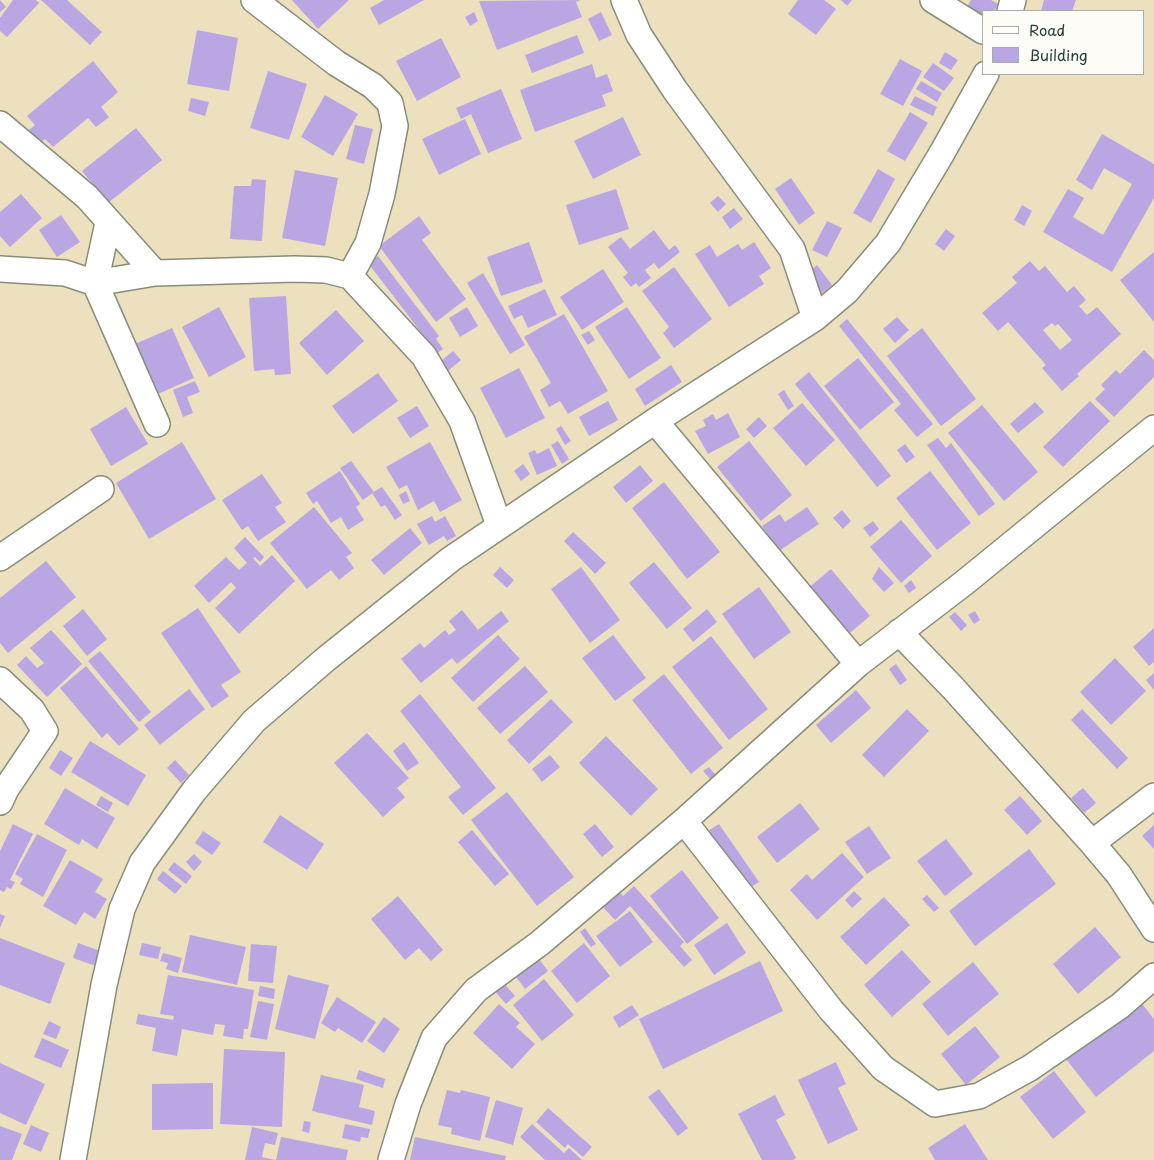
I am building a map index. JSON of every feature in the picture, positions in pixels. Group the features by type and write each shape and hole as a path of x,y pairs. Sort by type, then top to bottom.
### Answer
{"street":[{"path":"254,0 336,63 373,86 390,103 395,126 382,194 368,243 350,276"},
{"path":"624,0 639,35 675,90 792,249 815,318"},
{"path":"933,0 982,30"},
{"path":"73,1160 104,985 122,909 142,863 194,791 254,721 326,659 422,582 499,525 655,421 815,318 847,291 888,243 942,153 985,75"},
{"path":"0,124 87,197 108,223 155,273"},
{"path":"108,223 95,283 157,424"},
{"path":"0,268 65,272 95,283 155,273 295,268 326,270 350,276 424,356 462,421 499,525"},
{"path":"655,421 858,664"},
{"path":"392,1160 408,1104 434,1038 476,990 540,943 684,820 858,664 964,583 1154,428"},
{"path":"0,558 101,489"},
{"path":"899,632 953,688 1092,843 1119,875 1154,929"},
{"path":"0,802 6,789 45,731 32,710 4,688"},
{"path":"1092,843 1154,796"},
{"path":"684,820 831,1010 882,1068 936,1104 979,1096 1030,1068 1120,1006 1154,976"}],"building":[{"path":"0,0 6,7 0,12"},
{"path":"13,0 36,0 39,3 7,37 0,31 0,18"},
{"path":"41,0 67,0 102,32 90,45"},
{"path":"292,0 349,0 318,29"},
{"path":"384,0 424,0 379,25 370,8"},
{"path":"581,0 576,2 582,17 497,50 479,1"},
{"path":"798,0 824,0 836,9 816,35 788,14"},
{"path":"841,0 852,0 847,6"},
{"path":"971,0 991,0 998,4 995,10 982,10 982,14 967,7"},
{"path":"1044,0 1076,0 1072,10 1041,10"},
{"path":"474,12 478,21 470,26 465,17"},
{"path":"601,12 612,35 599,41 588,19"},
{"path":"197,30 238,38 229,91 187,84"},
{"path":"577,35 584,53 532,73 525,55"},
{"path":"441,38 461,77 417,101 396,61"},
{"path":"945,52 958,60 951,70 939,63"},
{"path":"900,59 922,71 903,106 880,94"},
{"path":"93,61 118,92 101,107 109,117 96,127 88,118 53,147 45,139 40,143 29,130 35,125 27,116"},
{"path":"933,63 954,78 944,91 923,77"},
{"path":"592,64 596,78 607,74 613,91 602,95 606,106 535,132 520,90"},
{"path":"268,71 307,84 289,140 250,128"},
{"path":"921,81 942,93 937,102 916,89"},
{"path":"501,89 522,139 488,153 471,114 461,119 456,108"},
{"path":"325,95 358,114 333,156 301,137"},
{"path":"915,96 937,107 933,116 910,105"},
{"path":"191,98 209,102 205,116 188,111"},
{"path":"910,112 928,123 905,161 887,151"},
{"path":"623,117 641,155 593,179 574,141"},
{"path":"465,119 481,154 439,175 422,139"},
{"path":"355,125 373,129 364,164 346,159"},
{"path":"136,128 162,160 108,203 82,171"},
{"path":"1102,134 1154,164 1154,198 1112,272 1043,232 1068,189 1084,198 1073,217 1103,235 1132,184 1104,168 1092,190 1076,180"},
{"path":"878,169 895,179 871,223 853,213"},
{"path":"295,170 338,178 325,246 282,238"},
{"path":"791,178 815,213 799,225 775,189"},
{"path":"252,179 266,180 262,241 230,239 234,186 251,186"},
{"path":"616,189 629,229 579,245 566,205"},
{"path":"21,194 42,218 10,247 0,236 0,212"},
{"path":"718,196 726,204 718,212 710,203"},
{"path":"1022,205 1032,211 1024,226 1014,220"},
{"path":"734,208 743,219 730,229 722,217"},
{"path":"61,215 80,242 57,257 39,230"},
{"path":"419,216 431,233 422,240 466,299 436,322 379,246"},
{"path":"827,221 842,228 827,257 812,250"},
{"path":"946,229 955,236 944,251 935,244"},
{"path":"654,230 669,250 675,245 680,252 659,269 654,263 645,270 651,278 639,287 636,283 631,287 623,277 628,273 608,247 621,237 630,249"},
{"path":"529,242 543,282 501,296 487,257"},
{"path":"754,242 771,268 759,276 764,284 729,307 695,254 710,245 717,257 738,244 742,250"},
{"path":"1154,252 1154,322 1120,280"},
{"path":"378,256 439,336 436,339 443,349 437,353 368,263"},
{"path":"1030,261 1039,271 1045,266 1067,292 1074,286 1086,300 1079,306 1087,315 1097,307 1121,334 1077,374 1079,376 1062,391 1042,368 1046,365 1008,322 998,331 982,313 1017,283 1012,277","holes":["1052,323 1055,326 1058,324 1072,340 1060,350 1043,330"]},
{"path":"817,265 832,285 822,293 807,273"},
{"path":"674,267 712,319 674,348 663,333 669,327 642,291"},
{"path":"603,269 624,302 582,330 560,297"},
{"path":"483,273 525,345 510,354 467,283"},
{"path":"545,289 557,315 528,328 522,315 514,319 508,306"},
{"path":"286,296 291,374 275,375 274,369 254,371 249,298"},
{"path":"219,307 246,357 209,377 182,327"},
{"path":"467,307 478,326 460,337 449,318"},
{"path":"627,307 661,358 629,379 595,327"},
{"path":"336,310 364,341 327,375 299,343"},
{"path":"564,314 608,391 568,414 560,401 549,407 540,390 551,383 524,337"},
{"path":"897,317 909,330 895,343 883,329"},
{"path":"847,319 933,424 917,437 894,410 901,404 839,326"},
{"path":"172,328 194,378 158,394 161,400 150,405 135,344"},
{"path":"922,328 976,399 941,426 887,356"},
{"path":"589,331 595,340 588,345 581,335"},
{"path":"1144,350 1154,360 1154,377 1114,417 1095,399 1105,389 1101,385 1116,370 1120,374"},
{"path":"453,351 461,360 448,371 440,362"},
{"path":"858,358 894,402 860,430 824,386"},
{"path":"671,365 682,382 645,406 635,389"},
{"path":"519,368 545,418 506,438 480,388"},
{"path":"809,372 891,476 877,487 795,384"},
{"path":"378,373 398,401 353,434 332,406"},
{"path":"195,381 200,392 187,397 193,413 183,417 173,390"},
{"path":"784,390 794,406 788,410 778,394"},
{"path":"608,401 618,420 589,436 579,417"},
{"path":"1090,401 1110,421 1063,467 1043,447"},
{"path":"1035,402 1044,412 1018,433 1010,424"},
{"path":"802,403 835,440 806,466 773,428"},
{"path":"982,405 1038,472 1004,501 948,433"},
{"path":"417,406 429,426 410,438 397,418"},
{"path":"126,407 148,444 111,466 90,429"},
{"path":"728,413 740,437 708,454 695,431 706,426 703,420 713,414 716,420"},
{"path":"759,417 767,426 754,438 746,429"},
{"path":"561,426 571,441 565,445 556,429"},
{"path":"938,438 946,448 951,443 995,504 979,516 927,445"},
{"path":"558,441 569,459 562,464 551,445"},
{"path":"749,441 792,495 761,521 717,467"},
{"path":"182,442 216,499 149,539 116,483"},
{"path":"430,442 462,500 440,512 434,501 418,510 407,485 399,489 386,467"},
{"path":"905,444 915,457 906,463 897,450"},
{"path":"549,448 557,466 537,475 528,453 535,450 537,454"},
{"path":"351,461 374,492 363,500 340,468"},
{"path":"523,464 530,474 521,481 514,471"},
{"path":"640,465 653,481 626,503 613,487"},
{"path":"340,471 360,504 356,507 364,520 348,530 341,517 331,523 317,501 313,504 306,493"},
{"path":"930,471 971,523 937,550 896,498"},
{"path":"262,474 282,503 275,507 286,522 258,541 248,526 242,530 222,500"},
{"path":"664,482 720,552 687,579 632,508"},
{"path":"382,487 402,515 395,520 385,505 381,507 372,493"},
{"path":"406,491 410,501 403,504 399,495"},
{"path":"314,507 352,553 346,557 354,568 339,580 331,570 307,589 270,543"},
{"path":"807,507 819,524 779,551 762,526 780,514 785,522"},
{"path":"842,510 851,521 843,529 833,518"},
{"path":"432,516 435,522 445,516 456,536 447,541 444,536 429,545 417,524"},
{"path":"901,520 932,556 901,583 870,547"},
{"path":"873,521 879,529 870,537 863,528"},
{"path":"410,528 422,543 384,575 371,560"},
{"path":"573,532 606,563 595,574 564,541"},
{"path":"245,537 264,557 260,562 255,557 253,558 260,566 272,555 295,581 239,634 215,608 236,588 231,582 209,603 194,586 226,557 239,570 247,563 234,548"},
{"path":"46,561 76,597 8,653 0,643 0,598"},
{"path":"654,562 692,608 667,629 629,583"},
{"path":"500,567 514,580 507,588 493,575"},
{"path":"581,567 620,620 590,643 551,589"},
{"path":"879,567 894,583 884,592 872,579"},
{"path":"831,569 870,616 845,637 806,590"},
{"path":"911,580 916,588 909,593 904,586"},
{"path":"759,587 791,632 754,659 722,614"},
{"path":"198,608 241,672 221,685 229,696 212,708 161,633"},
{"path":"83,609 107,639 87,656 63,626"},
{"path":"707,609 717,622 693,642 683,629"},
{"path":"462,610 478,630 501,611 509,621 457,664 452,658 421,683 401,659 420,643 424,648 445,630 449,635 456,630 449,621"},
{"path":"975,611 980,620 974,624 968,615"},
{"path":"955,612 967,625 961,631 949,617"},
{"path":"1154,628 1154,662 1149,666 1133,647"},
{"path":"51,630 82,664 47,697 17,665 26,656 37,668 44,663 30,648"},
{"path":"498,635 520,659 473,702 451,678"},
{"path":"613,635 646,678 615,701 582,658"},
{"path":"711,636 768,709 729,740 672,667"},
{"path":"100,651 151,712 139,722 88,661"},
{"path":"1115,658 1146,691 1111,725 1080,692"},
{"path":"896,664 907,680 900,685 889,669"},
{"path":"86,666 139,729 119,746 107,733 102,738 60,688"},
{"path":"525,666 548,692 500,734 477,708"},
{"path":"1154,673 1154,690 1146,680"},
{"path":"664,674 723,748 691,774 632,700"},
{"path":"189,689 205,709 160,745 144,725"},
{"path":"856,690 871,708 831,743 816,725"},
{"path":"420,694 496,788 463,815 448,797 461,787 400,711"},
{"path":"551,699 573,722 529,764 507,740"},
{"path":"907,709 929,731 884,777 862,755"},
{"path":"1082,709 1128,758 1117,769 1071,720"},
{"path":"367,733 409,778 397,788 405,797 383,817 334,763"},
{"path":"606,736 658,789 631,816 579,763"},
{"path":"90,741 146,775 128,806 71,772"},
{"path":"404,742 419,763 407,771 393,751"},
{"path":"60,750 73,758 61,776 49,768"},
{"path":"550,755 560,767 542,782 532,769"},
{"path":"175,760 189,775 181,783 167,768"},
{"path":"709,767 719,779 714,783 703,771"},
{"path":"65,788 115,818 97,849 82,839 79,845 44,824"},
{"path":"1083,788 1096,803 1084,813 1071,798"},
{"path":"507,792 574,877 537,906 471,820"},
{"path":"101,796 113,803 108,812 96,805"},
{"path":"1020,796 1042,821 1027,835 1004,810"},
{"path":"800,803 820,829 777,863 757,837"},
{"path":"280,815 324,844 307,870 263,842"},
{"path":"13,824 33,834 10,880 15,882 11,889 7,887 4,892 0,890 0,851"},
{"path":"595,824 614,847 602,857 583,834"},
{"path":"719,824 759,882 748,889 708,831"},
{"path":"1154,825 1154,849 1142,836"},
{"path":"869,826 891,858 867,874 845,842"},
{"path":"472,830 509,874 495,886 458,842"},
{"path":"203,831 221,843 212,855 195,843"},
{"path":"37,834 67,850 43,897 20,884 23,879 15,874"},
{"path":"946,839 973,874 945,896 917,861"},
{"path":"1029,849 1056,884 975,946 949,911"},
{"path":"842,853 864,877 817,920 790,890 807,874 812,880"},
{"path":"194,854 202,862 194,871 186,862"},
{"path":"70,860 103,879 95,892 107,899 95,919 84,912 76,925 43,906"},
{"path":"174,862 192,876 186,884 168,870"},
{"path":"682,870 719,918 687,944 650,896"},
{"path":"163,871 182,886 175,894 157,879"},
{"path":"634,886 684,942 680,946 692,960 684,967 630,906 615,920 600,904 617,889 623,896"},
{"path":"854,891 862,899 852,908 845,900"},
{"path":"927,895 939,908 934,912 922,899"},
{"path":"398,896 443,950 431,961 419,948 405,960 371,919"},
{"path":"884,897 910,925 866,965 840,937"},
{"path":"630,911 653,942 620,967 596,936"},
{"path":"0,914 5,916 0,928"},
{"path":"727,923 746,953 714,975 694,945"},
{"path":"1095,927 1121,957 1078,994 1053,964"},
{"path":"585,928 596,944 591,947 580,932"},
{"path":"190,935 246,947 237,985 182,972"},
{"path":"0,938 65,963 50,1004 0,985"},
{"path":"78,943 103,952 99,967 73,958"},
{"path":"142,943 161,947 158,959 139,955"},
{"path":"584,943 610,976 577,1003 551,971"},
{"path":"251,944 277,946 273,983 248,981"},
{"path":"902,950 931,982 892,1017 864,985"},
{"path":"163,953 182,958 178,973 166,969 168,963 160,961"},
{"path":"536,955 548,971 525,989 513,973"},
{"path":"760,961 783,1011 663,1069 639,1019"},
{"path":"973,962 999,994 948,1036 922,1004"},
{"path":"168,975 254,990 248,1029 244,1029 243,1039 223,1036 225,1025 215,1024 213,1035 182,1029 177,1056 152,1051 156,1028 136,1024 138,1014 173,1020 174,1016 160,1014"},
{"path":"288,975 329,985 315,1039 275,1029"},
{"path":"544,979 574,1015 542,1041 513,1005"},
{"path":"502,981 515,996 506,1004 493,989"},
{"path":"260,986 275,989 274,999 258,996"},
{"path":"337,997 376,1022 362,1043 338,1028 335,1032 321,1023"},
{"path":"1139,1000 1154,1019 1154,1051 1096,1097 1066,1059"},
{"path":"258,1001 274,1004 267,1040 250,1037"},
{"path":"499,1004 520,1023 516,1027 535,1044 512,1069 473,1033"},
{"path":"632,1005 639,1015 619,1028 613,1017"},
{"path":"384,1017 400,1029 384,1053 367,1041"},
{"path":"49,1021 61,1027 56,1039 43,1034"},
{"path":"975,1026 1000,1057 966,1085 941,1054"},
{"path":"42,1038 69,1050 61,1068 34,1057"},
{"path":"224,1049 285,1052 282,1127 220,1124"},
{"path":"836,1062 846,1084 838,1088 858,1130 828,1144 798,1080"},
{"path":"0,1063 45,1084 26,1125 0,1113"},
{"path":"359,1070 385,1079 383,1088 356,1079"},
{"path":"1054,1071 1086,1112 1053,1139 1020,1097"},
{"path":"321,1075 364,1085 359,1107 375,1111 372,1125 312,1111"},
{"path":"213,1083 213,1129 152,1130 152,1084"},
{"path":"659,1089 688,1128 678,1136 648,1097"},
{"path":"447,1090 460,1093 461,1090 490,1097 480,1141 451,1134 452,1128 438,1125"},
{"path":"775,1095 785,1115 776,1120 796,1158 793,1160 762,1160 738,1114"},
{"path":"496,1100 523,1108 513,1145 485,1137"},
{"path":"548,1108 592,1147 583,1157 568,1144 565,1148 536,1122"},
{"path":"304,1121 311,1122 309,1133 302,1131"},
{"path":"345,1124 370,1129 368,1138 361,1137 360,1142 342,1138"},
{"path":"532,1124 564,1153 569,1148 582,1160 545,1160 520,1137"},
{"path":"965,1124 988,1160 935,1160 928,1148"},
{"path":"31,1125 49,1133 41,1152 23,1144"},
{"path":"0,1126 22,1134 12,1160 0,1160"},
{"path":"252,1127 278,1133 275,1145 265,1143 262,1157 275,1160 245,1160"},
{"path":"281,1137 348,1150 346,1160 276,1160"},
{"path":"415,1137 506,1156 505,1160 410,1160"}]}
